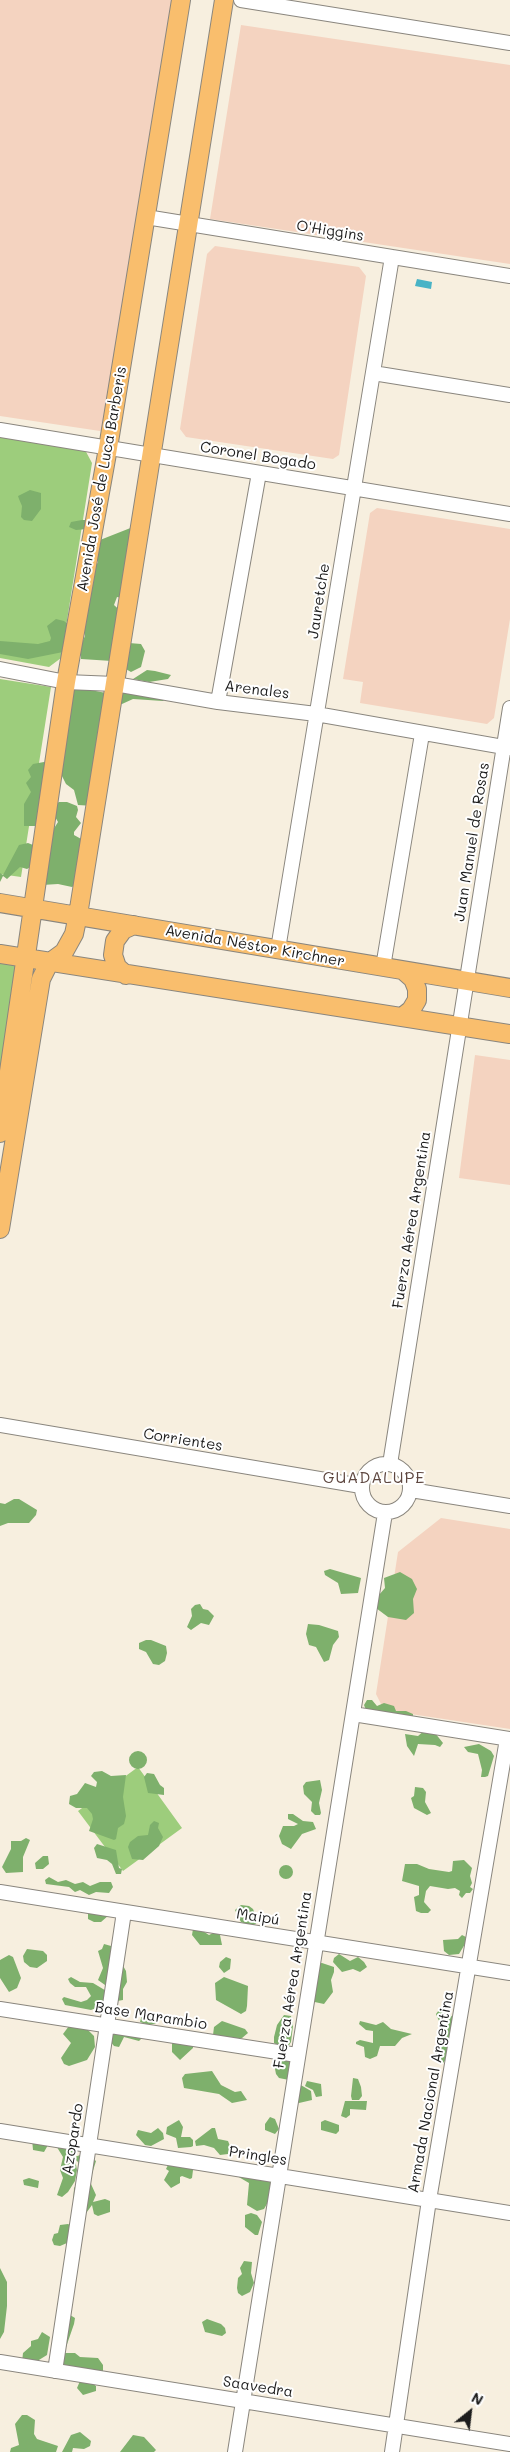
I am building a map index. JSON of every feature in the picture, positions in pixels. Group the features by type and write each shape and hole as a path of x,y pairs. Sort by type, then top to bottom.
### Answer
{"main road":[{"name":"Avenida José de Luca Barberis","path":"0,1133 12,956 34,909 66,682 108,448 181,0"},
{"path":"0,1228 41,979 48,963 64,952 74,934 78,915 224,0"},
{"name":"Avenida Néstor Kirchner","path":"0,903 510,988"},
{"path":"126,975 117,967 113,955 115,941 124,930 134,925"},
{"path":"12,956 510,1034"},
{"path":"402,1017 417,1000 417,989 413,979 404,970"}],"street":[{"path":"240,0 510,43"},
{"name":"O'Higgins","path":"146,217 510,276"},
{"name":"Jauretche","path":"278,950 392,257"},
{"path":"372,373 510,395"},
{"name":"Coronel Bogado","path":"0,430 510,514"},
{"path":"218,702 259,473"},
{"name":"Arenales","path":"0,669 66,682 115,684 218,702 316,714 422,734 507,747"},
{"name":"Juan Manuel de Rosas","path":"466,981 507,747 510,708"},
{"path":"383,967 422,734"},
{"name":"Fuerza Aérea Argentina","path":"390,1464 466,981"},
{"name":"Corrientes","path":"0,1425 361,1486"},
{"path":"380,1464 390,1464 401,1469 409,1478 411,1490 408,1500 402,1507 394,1512 385,1513 367,1505 362,1496 361,1486 364,1477 370,1469 380,1464"},
{"path":"411,1490 510,1506"},
{"name":"Fuerza Aérea Argentina","path":"235,2452 385,1513"},
{"path":"353,1714 508,1739"},
{"name":"Armada Nacional Argentina","path":"392,2452 429,2200 508,1739"},
{"name":"Maipú","path":"0,1892 510,1973"},
{"name":"Azopardo","path":"55,2371 124,1912"},
{"name":"Base Marambio","path":"0,2009 297,2055"},
{"name":"Pringles","path":"0,2131 510,2213"},
{"name":"Saavedra","path":"0,2362 510,2444"}],"shaded area":[{"path":"0,0 173,0 104,429 100,431 0,416"},
{"path":"241,25 510,65 510,264 210,219"},
{"path":"215,246 359,267 366,276 339,455 333,459 186,437 180,429 207,254"},
{"path":"377,508 510,529 510,619 494,718 487,724 360,703 363,682 343,679 370,513"},
{"path":"475,1055 510,1060 510,1185 459,1178"},
{"path":"441,1518 510,1529 510,1729 384,1710 376,1694 398,1552"}],"green space":[{"path":"0,435 84,448 92,463 61,658 49,667 0,658"},
{"path":"30,490 41,493 41,509 32,521 24,520 21,517 22,506 18,496"},
{"path":"91,520 87,529 76,530 69,527 71,522"},
{"path":"133,527 122,598 117,597 114,605 127,617 129,643 141,644 145,651 141,667 131,672 112,661 81,659 81,645 85,636 83,628 94,569 98,562 95,552 100,540"},
{"path":"56,619 64,621 69,625 63,652 28,659 0,654 0,641 38,644 50,641 51,638 47,626"},
{"path":"147,670 171,675 168,679 149,682 133,679"},
{"path":"0,679 51,687 21,877 0,874"},
{"path":"75,687 106,693 94,806 78,805 74,790 66,784 59,770 62,704"},
{"path":"119,690 166,698 163,701 133,699 122,704 114,702"},
{"path":"47,763 37,826 24,826 24,804 31,792 26,783 31,777 28,770 33,764"},
{"path":"59,802 67,802 77,806 76,817 81,823 74,832 74,835 83,840 77,884 72,887 58,884 42,885 48,838 58,822 54,815 55,805"},
{"path":"28,843 33,845 36,851 32,866 27,869 20,867 7,879 3,876 0,882 0,873 3,875 19,845"},
{"path":"0,963 17,966 0,1098"},
{"path":"14,1499 19,1499 37,1510 36,1515 29,1523 8,1523 0,1526 0,1503 5,1504"},
{"path":"330,1569 361,1578 358,1593 341,1594 338,1583 325,1575 324,1571"},
{"path":"400,1572 412,1579 417,1589 413,1599 414,1613 406,1620 388,1617 376,1608 378,1596 385,1588 384,1578"},
{"path":"200,1604 203,1609 208,1610 214,1616 209,1625 201,1623 191,1630 187,1627 192,1616 191,1609 195,1605"},
{"path":"308,1624 319,1625 338,1631 339,1637 333,1645 329,1660 324,1662 316,1647 309,1645 306,1634"},
{"path":"146,1640 166,1646 165,1661 159,1665 153,1664 146,1652 139,1649 139,1643"},
{"path":"367,1700 372,1700 377,1706 384,1703 394,1706 396,1711 406,1711 413,1714 413,1719 366,1710 364,1705"},
{"path":"425,1730 435,1733 443,1743 440,1747 418,1744 414,1756 407,1746 405,1734 418,1736"},
{"path":"479,1744 491,1751 494,1756 488,1776 485,1777 481,1777 482,1770 478,1754 468,1752 464,1747"},
{"path":"138,1751 144,1754 147,1760 144,1766 138,1769 132,1766 129,1760 132,1754"},
{"path":"138,1767 182,1828 123,1871 78,1811"},
{"path":"102,1771 111,1776 126,1775 123,1797 126,1816 124,1824 118,1828 116,1839 114,1840 89,1831 93,1819 92,1814 87,1808 76,1808 69,1804 70,1796 77,1794 85,1783 96,1787 97,1782 91,1776 94,1772"},
{"path":"147,1773 154,1774 160,1785 164,1788 164,1795 148,1793 144,1777"},
{"path":"320,1780 322,1790 319,1803 321,1813 320,1815 315,1815 311,1811 312,1802 304,1794 303,1786 306,1782"},
{"path":"415,1787 423,1788 426,1792 425,1802 431,1813 427,1815 414,1808 411,1798 414,1796"},
{"path":"288,1814 293,1814 303,1821 313,1822 316,1829 302,1834 291,1849 282,1844 279,1836 283,1826 298,1824 288,1819"},
{"path":"154,1821 159,1823 158,1828 163,1837 159,1846 143,1860 132,1859 128,1847 130,1842 138,1836 148,1835 150,1825"},
{"path":"26,1838 30,1840 23,1857 23,1872 6,1873 2,1867 11,1849 11,1841 21,1841"},
{"path":"97,1844 116,1850 119,1868 122,1869 121,1874 116,1874 112,1864 107,1860 97,1858 94,1848"},
{"path":"43,1856 48,1856 49,1864 43,1869 36,1869 35,1863"},
{"path":"464,1860 472,1868 470,1876 472,1883 470,1887 473,1889 470,1893 466,1893 462,1898 459,1895 460,1891 455,1888 448,1889 430,1886 426,1891 424,1902 431,1910 428,1913 416,1911 414,1897 419,1895 419,1886 402,1881 405,1864 417,1864 429,1869 449,1872 452,1871 453,1861"},
{"path":"283,1865 289,1865 293,1872 289,1879 283,1879 279,1875 279,1869"},
{"path":"49,1877 58,1882 66,1880 75,1884 83,1882 90,1886 100,1882 111,1882 113,1887 109,1893 96,1892 89,1895 80,1890 75,1892 69,1887 46,1884 45,1880"},
{"path":"241,1905 249,1906 253,1909 257,1919 256,1924 251,1926 241,1922 235,1910"},
{"path":"83,1907 109,1915 101,1922 94,1922 88,1919 88,1913"},
{"path":"198,1928 209,1935 215,1932 220,1935 222,1945 200,1945 192,1935 193,1929"},
{"path":"462,1935 466,1937 465,1944 459,1954 449,1955 444,1951 443,1940 458,1939"},
{"path":"104,1944 111,1946 114,1950 108,1984 105,1985 98,1980 103,1968 98,1951 102,1949"},
{"path":"27,1949 43,1951 47,1955 47,1961 37,1968 30,1967 24,1962 23,1956"},
{"path":"339,1954 350,1961 358,1957 367,1967 360,1972 353,1969 342,1972 333,1962 334,1958"},
{"path":"9,1955 13,1957 21,1978 17,1988 9,1992 0,1978 0,1960"},
{"path":"226,1957 231,1959 230,1969 224,1973 219,1967 220,1962"},
{"path":"322,1963 334,1967 331,1980 333,1992 324,2004 310,2001 311,1964"},
{"path":"122,1964 126,1971 127,1982 123,1989 123,2000 117,2001"},
{"path":"71,1977 80,1982 93,1983 108,1992 106,2000 99,2007 91,2010 65,2005 62,1999 64,1997 81,2002 91,1996 86,1987 75,1987 70,1983 68,1979"},
{"path":"224,1977 248,1986 246,2011 241,2014 216,2000 215,1983"},
{"path":"439,2010 448,2012 453,2018 448,2057 443,2063 438,2063 436,2056 437,2038 442,2028 436,2014"},
{"path":"155,2014 158,2016 157,2023 149,2025 140,2022 142,2015 148,2017"},
{"path":"284,2015 291,2016 293,2026 291,2042 288,2047 283,2048 274,2043 274,2037 277,2025"},
{"path":"222,2021 245,2029 248,2033 242,2038 232,2039 213,2035 214,2027"},
{"path":"360,2021 376,2025 383,2022 391,2029 412,2034 402,2038 395,2046 380,2046 377,2056 370,2059 365,2057 364,2047 356,2044 356,2042 360,2040 373,2043 373,2031 366,2030 359,2024"},
{"path":"130,2022 136,2022 140,2026 143,2037 139,2041 124,2037 119,2047 114,2046 110,2041 110,2036"},
{"path":"69,2026 88,2030 94,2036 95,2047 87,2060 69,2066 64,2064 61,2058 71,2043 63,2034"},
{"path":"176,2035 193,2042 193,2048 180,2060 172,2052 172,2044"},
{"path":"277,2056 291,2061 294,2081 279,2078 276,2074 273,2059"},
{"path":"212,2071 221,2085 235,2092 241,2091 247,2100 232,2103 219,2094 184,2088 182,2078 185,2074"},
{"path":"353,2078 358,2079 361,2087 362,2096 359,2100 352,2100"},
{"path":"307,2081 321,2084 322,2096 316,2097 313,2090 305,2086"},
{"path":"299,2084 311,2091 312,2100 299,2103 297,2099"},
{"path":"345,2101 367,2101 366,2110 350,2109 350,2115 346,2118 341,2116"},
{"path":"270,2117 275,2119 279,2129 275,2134 265,2130 265,2124"},
{"path":"179,2120 183,2127 181,2137 190,2137 193,2140 193,2146 191,2147 178,2148 176,2138 166,2134 167,2127"},
{"path":"325,2120 339,2125 339,2131 336,2134 321,2130 321,2122"},
{"path":"158,2128 163,2133 164,2139 151,2146 145,2145 136,2135 138,2130 151,2133"},
{"path":"212,2128 215,2128 218,2139 228,2141 230,2146 228,2154 220,2155 214,2148 204,2145 196,2146 195,2141"},
{"path":"40,2133 53,2139 55,2143 55,2139 70,2139 77,2147 75,2157 85,2153 96,2161 92,2174 84,2178 80,2175 78,2162 75,2159 77,2170 75,2181 68,2192 62,2197 57,2195 63,2178 60,2170 63,2157 55,2144 48,2145 44,2152 33,2150 32,2139"},
{"path":"170,2161 206,2171 195,2168 192,2178 182,2176 180,2177 180,2183 171,2188 164,2180 169,2171 166,2169"},
{"path":"237,2176 270,2181 272,2185 271,2197 264,2209 257,2211 247,2205 249,2183"},
{"path":"29,2178 39,2181 38,2188 24,2185 23,2180"},
{"path":"78,2183 91,2184 96,2195 93,2202 105,2199 110,2201 110,2212 98,2216 94,2214 92,2205 84,2216 73,2207 74,2188"},
{"path":"251,2213 257,2215 262,2222 258,2235 255,2235 245,2227 245,2215"},
{"path":"60,2225 70,2225 67,2243 60,2246 54,2245 52,2240 54,2234 58,2233"},
{"path":"244,2261 252,2262 251,2273 254,2283 250,2292 242,2296 238,2293 237,2288 238,2278 242,2274 240,2268"},
{"path":"0,2268 7,2282 7,2306 4,2332 0,2339"},
{"path":"70,2315 75,2318 64,2353 75,2353 80,2357 98,2358 103,2365 103,2373 63,2372 57,2324"},
{"path":"207,2319 221,2324 225,2328 226,2333 222,2336 205,2332 202,2322"},
{"path":"42,2332 50,2337 47,2355 34,2363 22,2362 23,2353 31,2346 31,2341 38,2339"},
{"path":"80,2381 92,2383 96,2386 96,2391 83,2395 77,2388"},
{"path":"22,2415 27,2415 35,2420 34,2434 37,2439 58,2446 56,2452 10,2452 11,2448 19,2445 15,2424"},
{"path":"80,2432 91,2441 90,2446 84,2449 73,2448 72,2452 62,2452 71,2435"},
{"path":"133,2435 144,2437 156,2450 154,2452 120,2452"}],"water":[{"path":"417,279 432,282 431,289 415,286"}],"district":[{"name":"GUADALUPE","path":"374,1478"}]}
